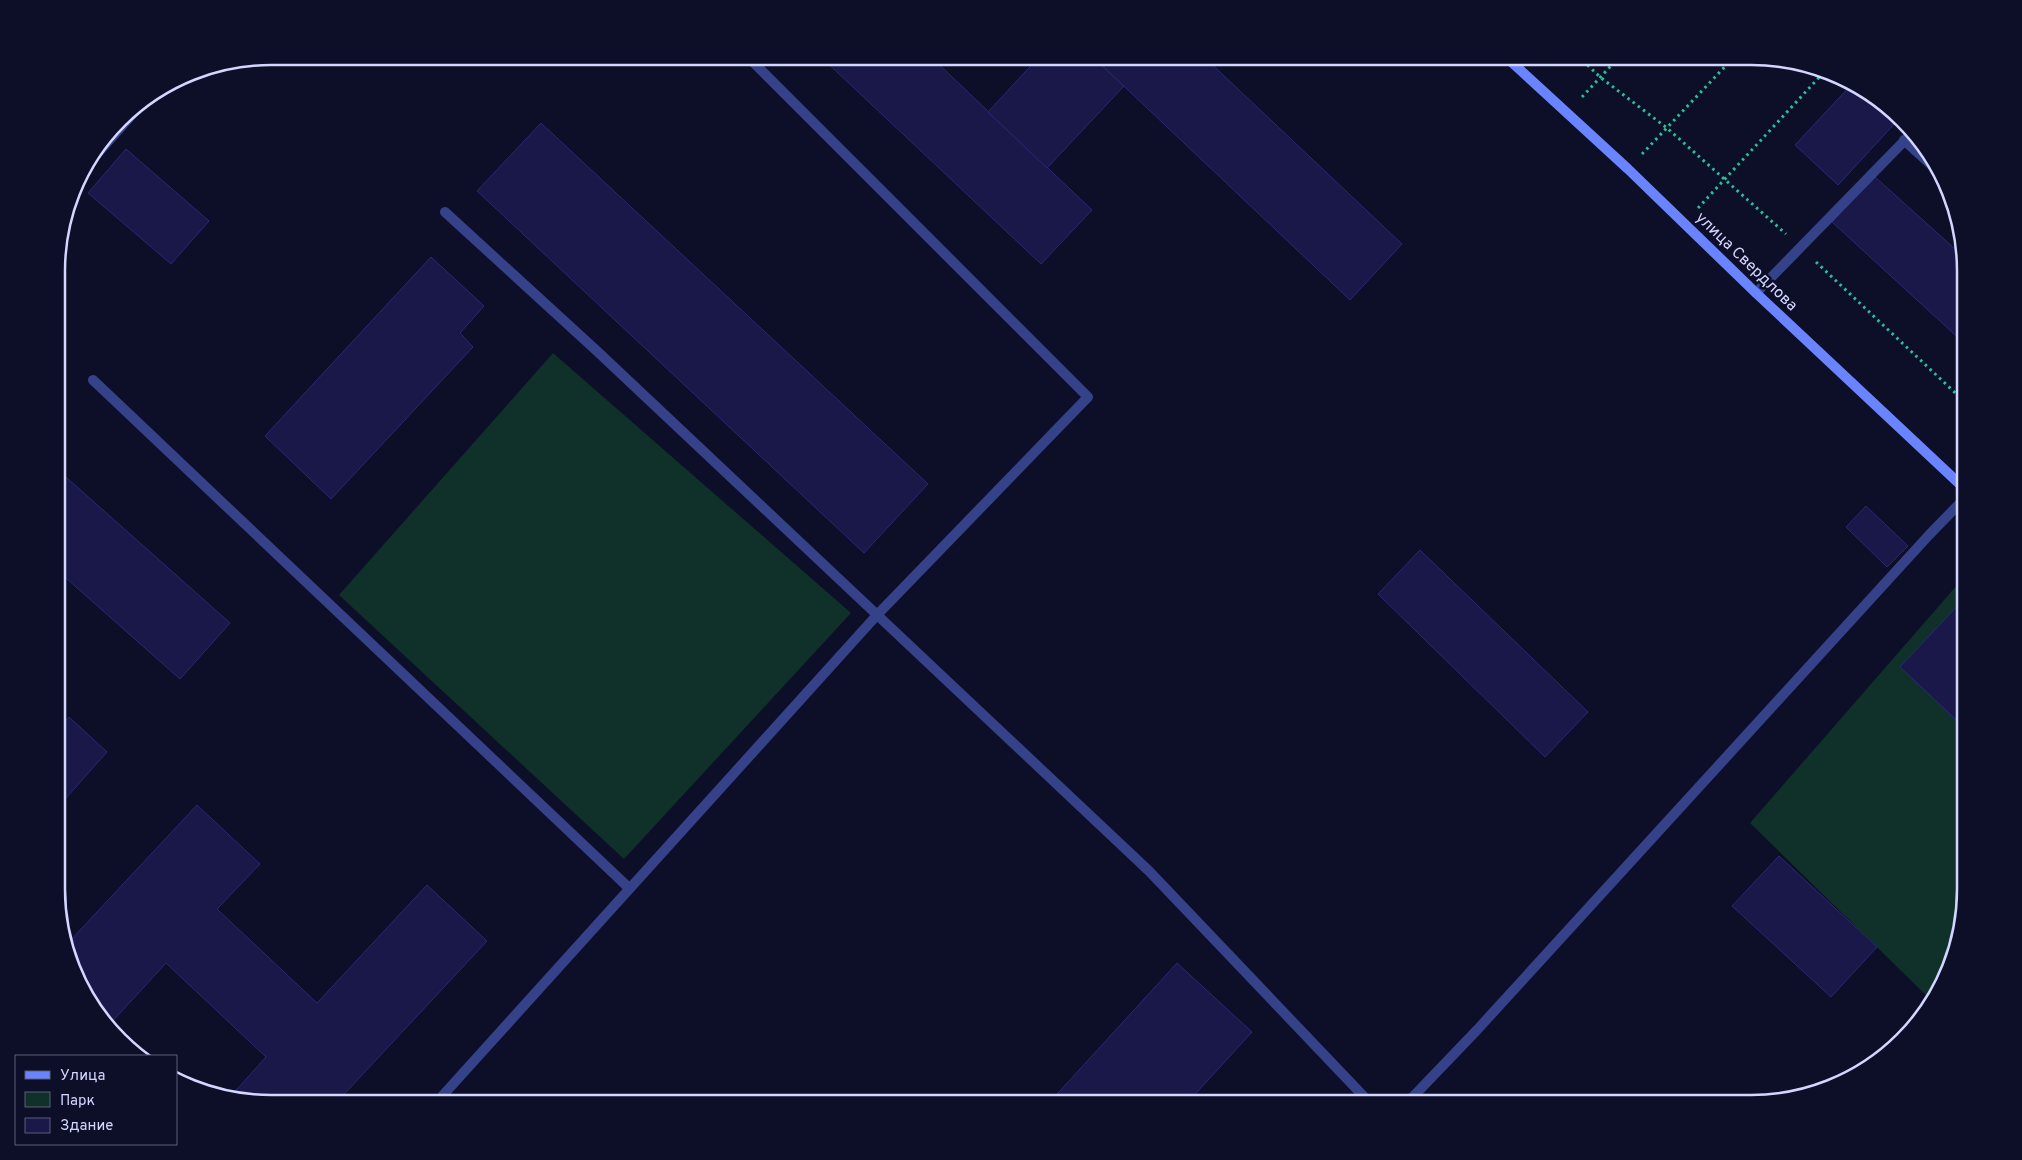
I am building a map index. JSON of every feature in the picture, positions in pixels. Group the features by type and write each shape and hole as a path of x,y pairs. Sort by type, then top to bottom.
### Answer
{"main road":[{"name":"улица Свердлова","path":"1515,65 1628,169 1756,294 1957,482"}],"lane":[{"path":"443,1095 877,614 1088,397 756,65"},
{"path":"1756,294 1907,137"},
{"path":"445,212 605,359 1149,871 1362,1095"},
{"path":"93,380 629,888"},
{"path":"1415,1095 1483,1023 1957,506"}],"path":[{"path":"1587,65 1600,77 1667,128 1725,178 1957,395"},
{"path":"1568,113 1611,65"},
{"path":"1628,169 1726,65"},
{"path":"1684,223 1819,77"}],"green space":[{"path":"553,353 851,613 624,859 339,595"},
{"path":"1957,585 1957,902 1953,929 1946,955 1936,980 1927,996 1750,823"}],"building":[{"path":"830,65 939,65 1092,210 1041,264"},
{"path":"1032,65 1102,65 1124,86 1047,168 988,112"},
{"path":"1102,65 1213,65 1402,244 1350,300"},
{"path":"1847,89 1895,123 1838,185 1795,145"},
{"path":"541,123 928,484 864,553 477,191"},
{"path":"126,149 209,221 171,264 88,193"},
{"path":"1874,176 1956,250 1957,337 1832,222"},
{"path":"431,257 484,306 460,333 473,347 331,499 265,436"},
{"path":"65,476 230,623 180,679 65,577"},
{"path":"1866,506 1908,546 1887,567 1846,527"},
{"path":"1420,550 1588,712 1545,757 1378,594"},
{"path":"1957,606 1957,720 1900,667"},
{"path":"69,717 107,752 65,799 65,721"},
{"path":"197,805 260,864 217,909 317,1003 427,885 487,941 343,1095 258,1095 235,1092 266,1057 166,963 113,1021 86,980 71,939"},
{"path":"1779,856 1877,947 1831,997 1732,906"},
{"path":"1177,963 1252,1032 1194,1095 1056,1095"}]}
